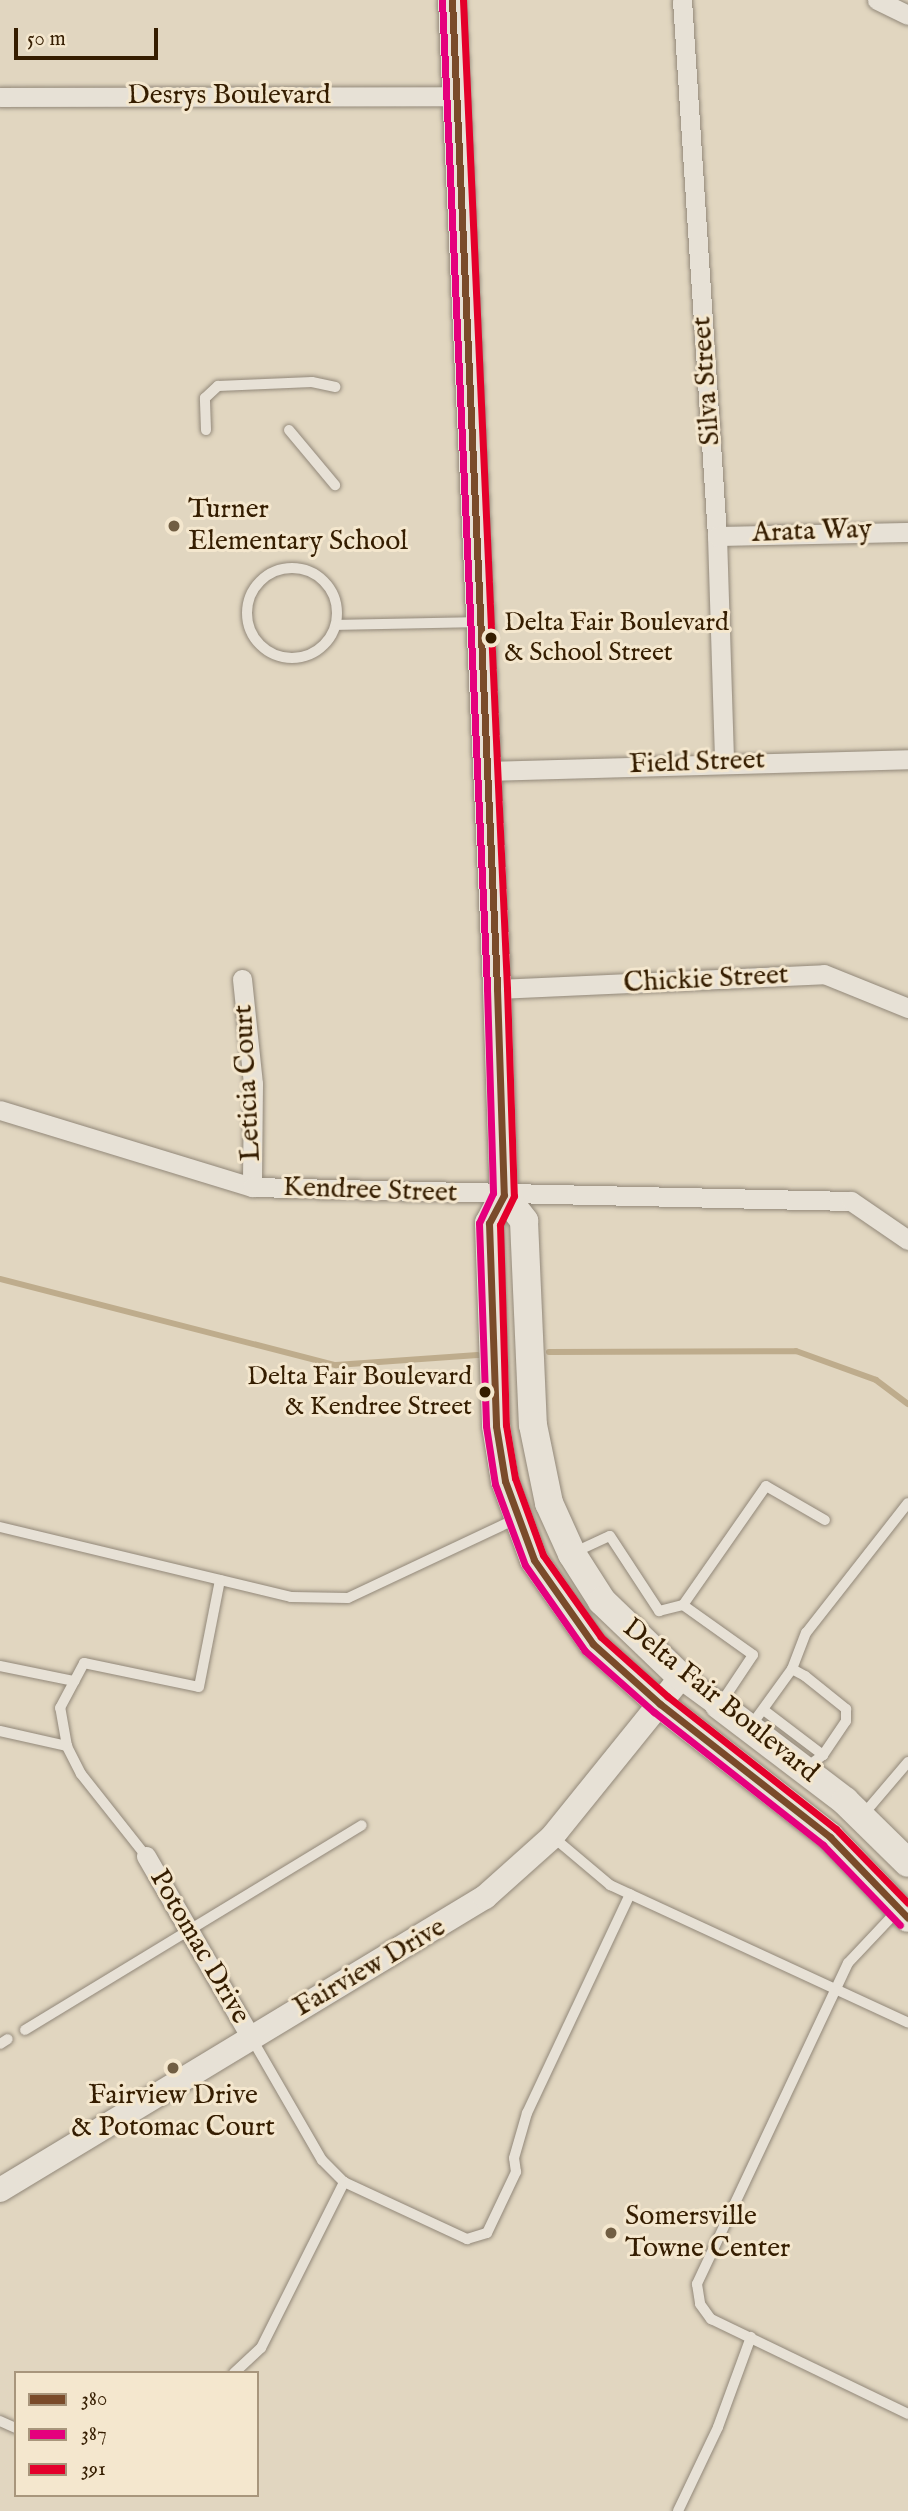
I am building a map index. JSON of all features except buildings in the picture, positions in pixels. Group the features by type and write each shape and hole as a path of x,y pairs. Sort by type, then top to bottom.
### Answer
{"main road":[{"name":"Delta Fair Boulevard","path":"452,0 504,1195 489,1223 494,1392 500,1455 516,1519 544,1578 575,1624 609,1661 660,1704 809,1818 904,1913"},
{"name":"Delta Fair Boulevard","path":"504,1195 524,1220 531,1401 539,1465 549,1503 572,1554 616,1619 681,1677"},
{"name":"Delta Fair Boulevard","path":"719,1705 757,1719 814,1762 908,1863"}],"street":[{"name":"Silva Street","path":"682,0 716,536 724,762"},
{"path":"877,0 908,15"},
{"name":"Desrys Boulevard","path":"0,97 458,96"},
{"name":"Arata Way","path":"716,536 889,528 908,532"},
{"name":"Field Street","path":"486,771 724,762 908,759"},
{"name":"Chickie Street","path":"497,989 824,974 908,1008"},
{"name":"Leticia Court","path":"242,979 253,1084 251,1187"},
{"name":"Kendree Street","path":"0,1110 251,1187 851,1201 908,1240"},
{"name":"Fairview Drive","path":"0,2190 461,1915 552,1837 681,1677"},
{"name":"Delta Fair Boulevard","path":"681,1677 719,1705"},
{"name":"Potomac Drive","path":"146,1856 251,2038"}],"lane":[{"path":"206,430 205,398 218,386 312,382 335,387"},
{"path":"289,430 335,485"},
{"path":"289,566 317,573 335,596 337,625 322,649 295,660 267,653 249,630 247,601 262,577 289,566"},
{"path":"337,625 479,622"},
{"path":"572,1554 610,1536 659,1611 683,1605 766,1486 825,1520"},
{"path":"757,1719 792,1669 806,1633 908,1503"},
{"path":"0,1527 291,1597 348,1598 516,1519"},
{"path":"146,1856 81,1774 67,1746 60,1708 84,1663 199,1687 220,1580"},
{"path":"683,1605 752,1655 719,1705"},
{"path":"0,1666 74,1681"},
{"path":"792,1669 846,1709 839,1735 814,1762"},
{"path":"0,1731 67,1746"},
{"path":"862,1816 908,1762"},
{"path":"25,2030 188,1928 362,1825"},
{"path":"552,1837 610,1885 908,2023"},
{"path":"251,2038 322,2160 344,2182 467,2239 477,2239 487,2233 516,2172 514,2158 527,2113 630,1894"},
{"path":"904,1913 848,1963 697,2284 700,2304 711,2319 908,2414"},
{"path":"236,2371 261,2348 344,2182"},
{"path":"678,2511 718,2427 751,2337"}],"waterway":[{"path":"0,1279 336,1365 478,1355"},
{"path":"549,1352 796,1351 876,1380 908,1404"}],"transit line":[{"name":"387","path":"442,0 487,989 493,1193 479,1223 486,1426 495,1484 525,1565 585,1651 654,1712 823,1845 900,1925"},
{"name":"380","path":"452,0 497,989 504,1195 489,1223 496,1426 505,1481 534,1560 593,1644 660,1704 830,1837 908,1918"},
{"name":"391","path":"463,0 507,989 514,1196 500,1225 506,1425 515,1478 543,1555 601,1637 667,1696 836,1829 908,1903"}],"place":[{"name":"Turner Elementary School","path":"174,526"},
{"name":"Delta Fair Boulevard & School Street","path":"491,638"},
{"name":"Delta Fair Boulevard & Kendree Street","path":"485,1392"},
{"name":"Fairview Drive & Potomac Court","path":"173,2068"},
{"name":"Somersville Towne Center","path":"611,2233"}]}
